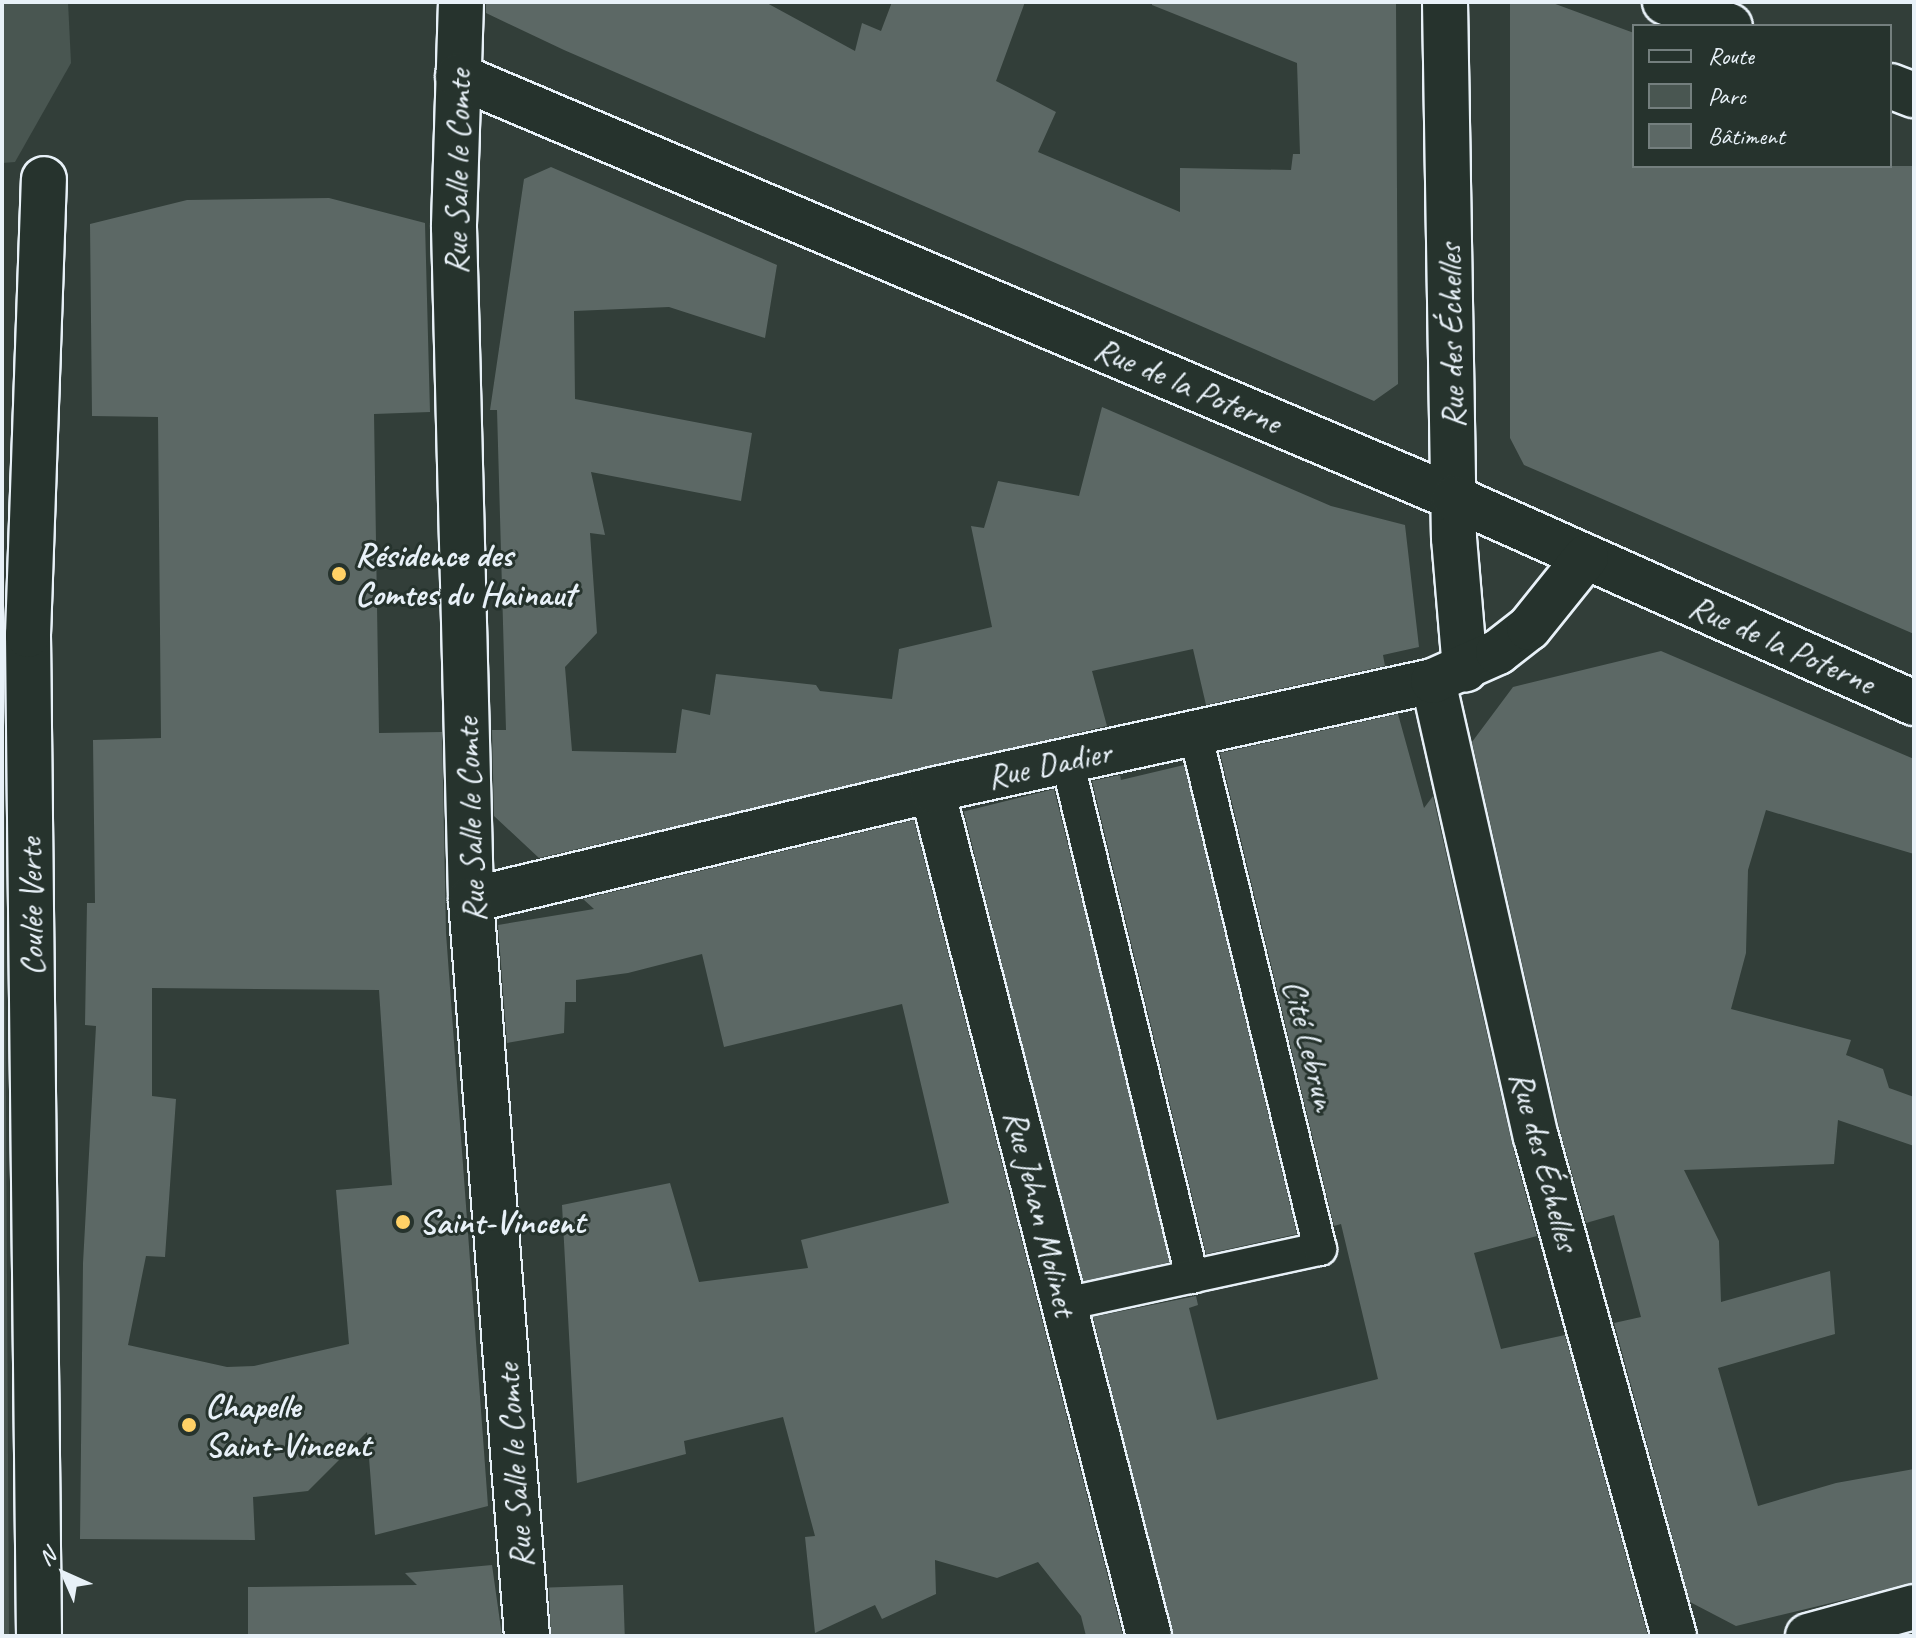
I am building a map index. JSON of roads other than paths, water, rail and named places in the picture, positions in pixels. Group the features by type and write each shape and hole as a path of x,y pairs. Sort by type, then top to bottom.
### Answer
{"street":[{"name":"Rue Salle le Comte","path":"461,2 454,227 471,900 527,1636"},
{"name":"Rue des Échelles","path":"1445,2 1454,498 1449,675 1536,1137 1674,1636"},
{"path":"1665,2 1725,24"},
{"name":"Rue de la Poterne","path":"458,76 1454,498 1914,703"},
{"path":"1892,87 1914,95"},
{"name":"Coulée Verte","path":"39,1636 28,635 44,179"},
{"name":"Rue Dadier","path":"471,900 932,790 1449,675 1498,652 1529,628 1586,557"},
{"name":"Rue Jehan Molinet","path":"932,790 1149,1636"},
{"path":"1808,1636 1914,1607"}],"lane":[{"name":"Cité Lebrun","path":"1065,1304 1320,1249 1195,732"},
{"path":"1067,760 1192,1277"}],"place":[{"name":"Résidence des Comtes du Hainaut","path":"339,574"},
{"name":"Saint-Vincent","path":"403,1222"},
{"name":"Chapelle Saint-Vincent","path":"189,1425"}]}
